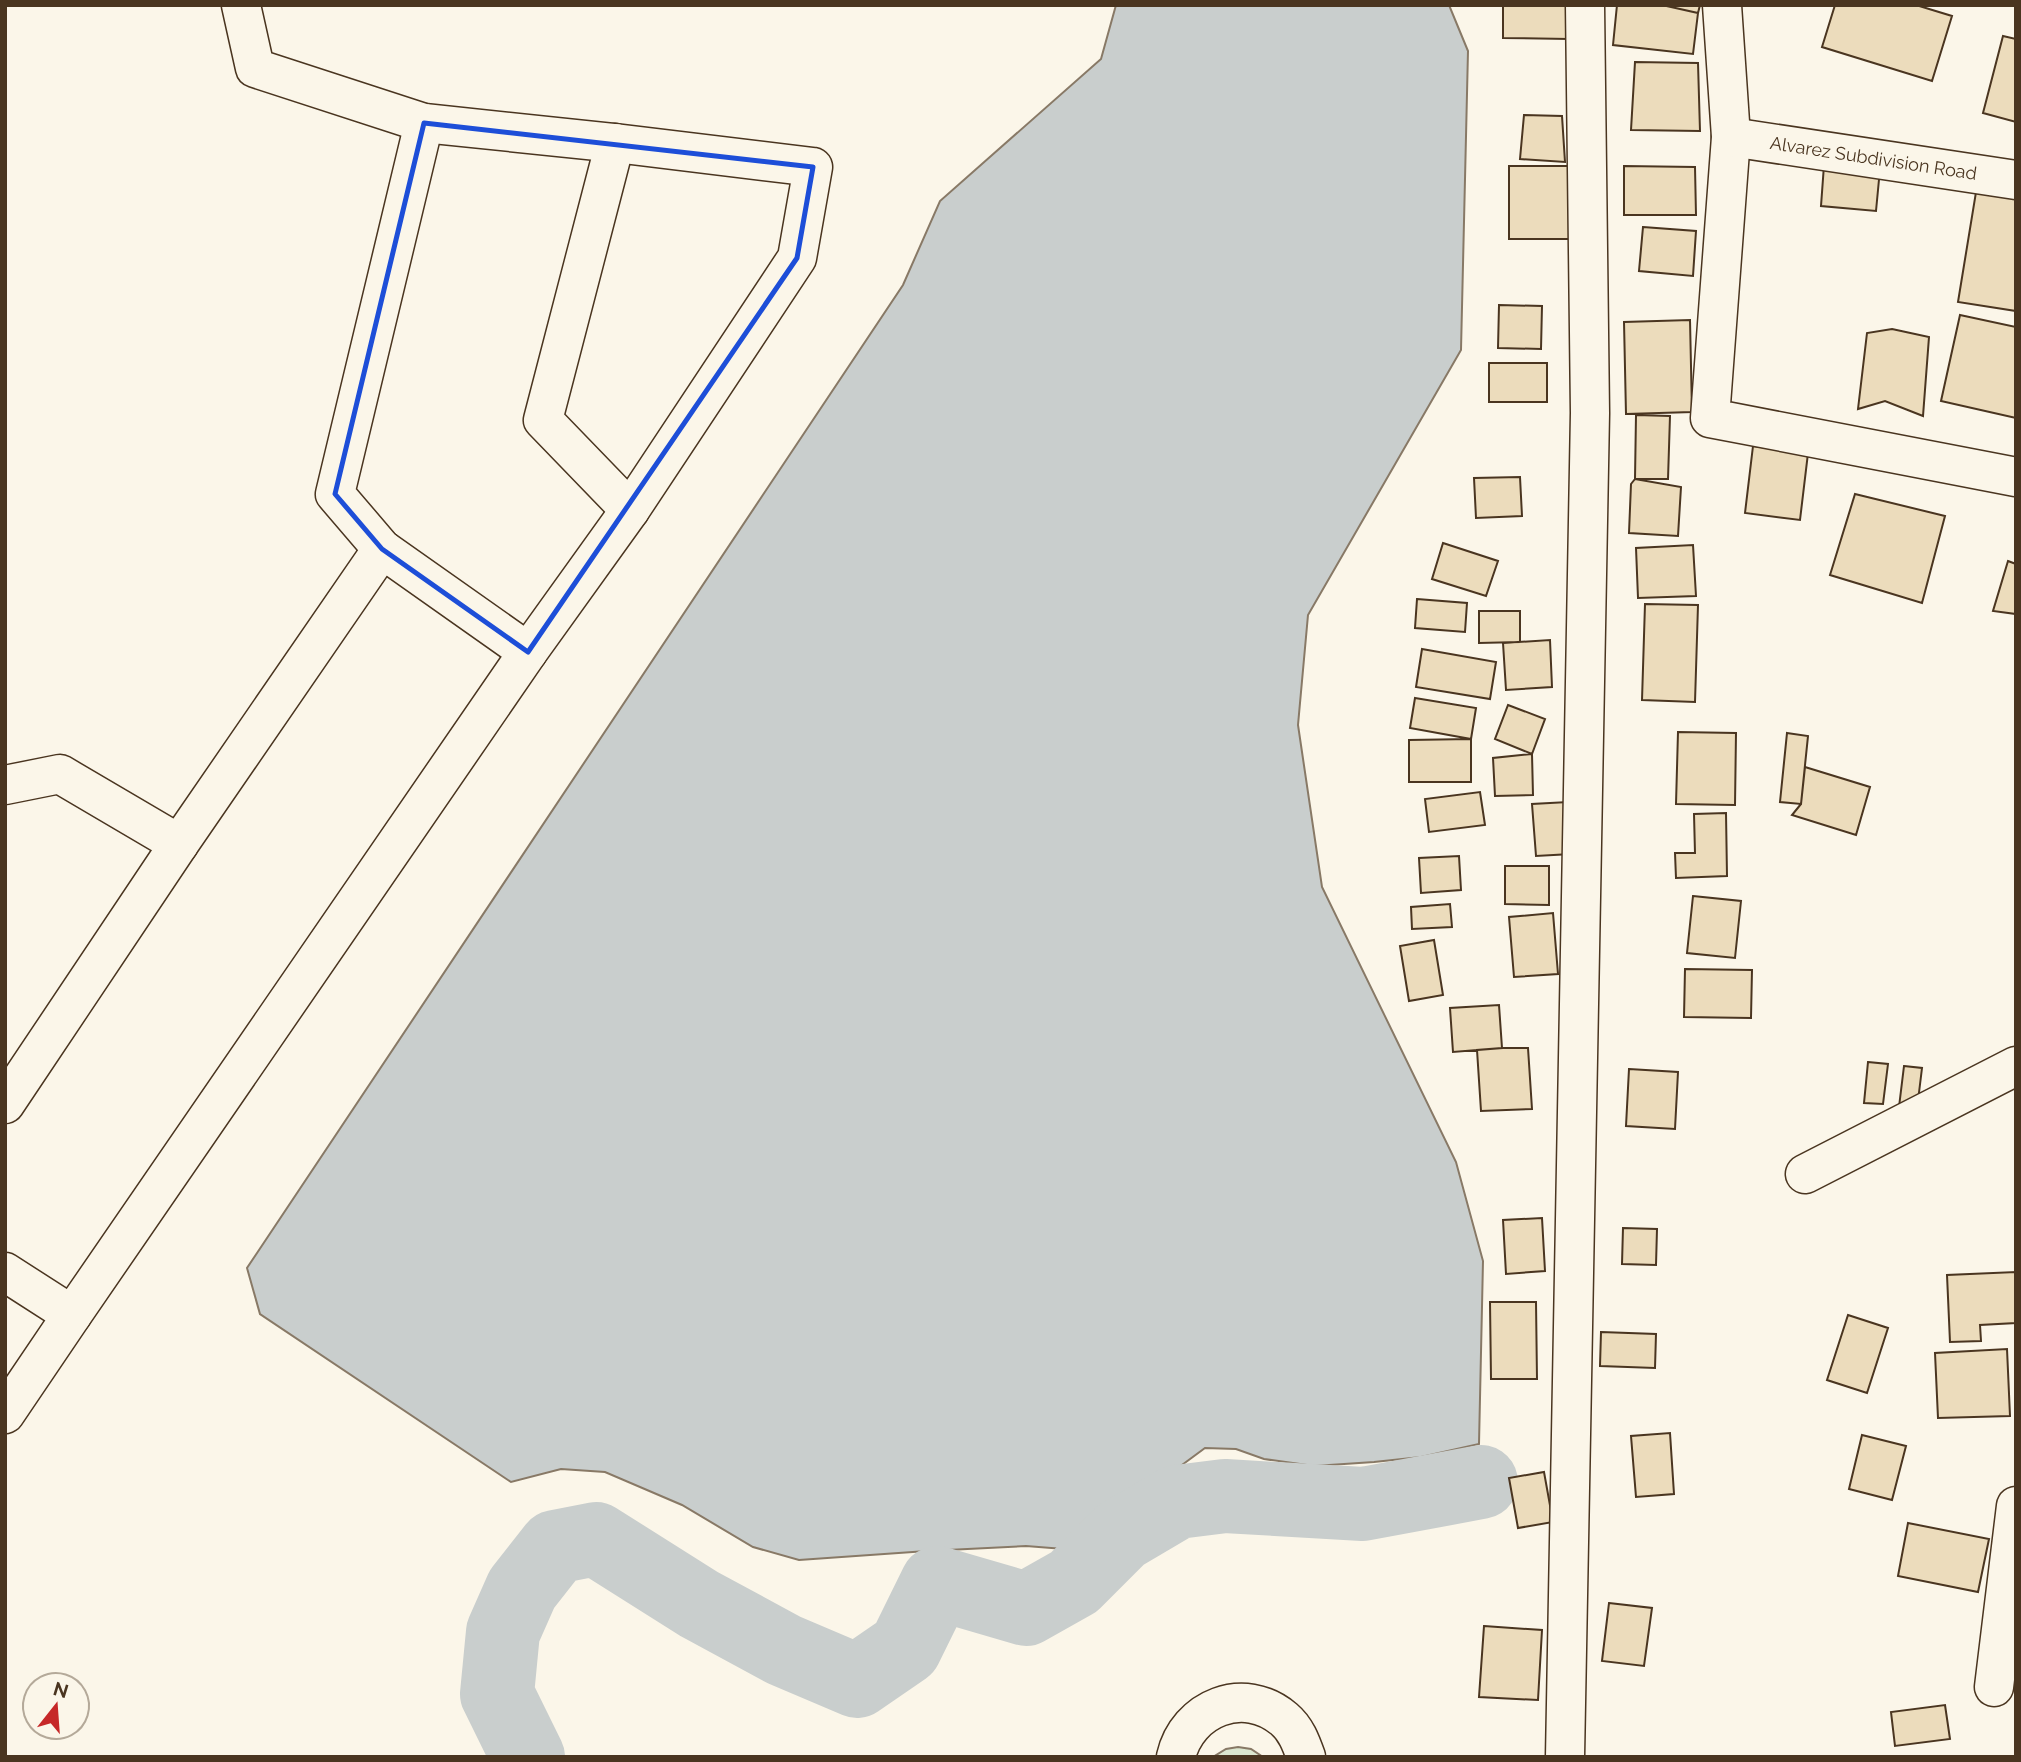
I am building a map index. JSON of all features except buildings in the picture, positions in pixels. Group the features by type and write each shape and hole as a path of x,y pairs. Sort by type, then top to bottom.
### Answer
{"street":[{"path":"5,1415 528,652 630,510 797,258 813,167 424,122 255,68 241,5"},
{"path":"1565,1757 1590,413 1585,5"},
{"path":"1722,5 1731,137 1710,418 2016,477"},
{"path":"424,122 335,494 382,549 528,652"},
{"name":"Alvarez Subdivision Road","path":"1731,137 2016,180"},
{"path":"615,143 542,420 630,510"},
{"path":"5,1104 179,844 382,549"},
{"path":"5,785 60,774 179,844"},
{"path":"1805,1174 2016,1066"},
{"path":"5,1272 72,1315"},
{"path":"1994,1687 2016,1506"},
{"path":"1176,1757 1179,1744 1190,1726 1206,1712 1225,1704 1247,1703 1268,1708 1285,1720 1299,1737 1306,1757"}],"highlighted area":[{"path":"424,123 813,167 797,258 528,652 382,549 335,494"}],"green space":[{"path":"1226,1749 1251,1749 1263,1757 1213,1757"}],"shaded area":[{"path":"1116,5 1449,5 1468,51 1461,350 1308,615 1298,725 1322,887 1456,1162 1483,1261 1479,1444 1421,1457 1314,1466 1264,1459 1236,1449 1205,1448 1064,1549 1026,1546 799,1560 753,1547 682,1505 605,1472 561,1469 511,1482 260,1314 247,1268 903,285 940,201 1101,59"}],"waterway":[{"path":"528,1757 497,1694 503,1632 522,1589 555,1547 596,1539 699,1604 784,1650 857,1681 905,1648 937,1583 1026,1609 1074,1582 1121,1535 1177,1502 1225,1496 1363,1504 1481,1482"}]}
